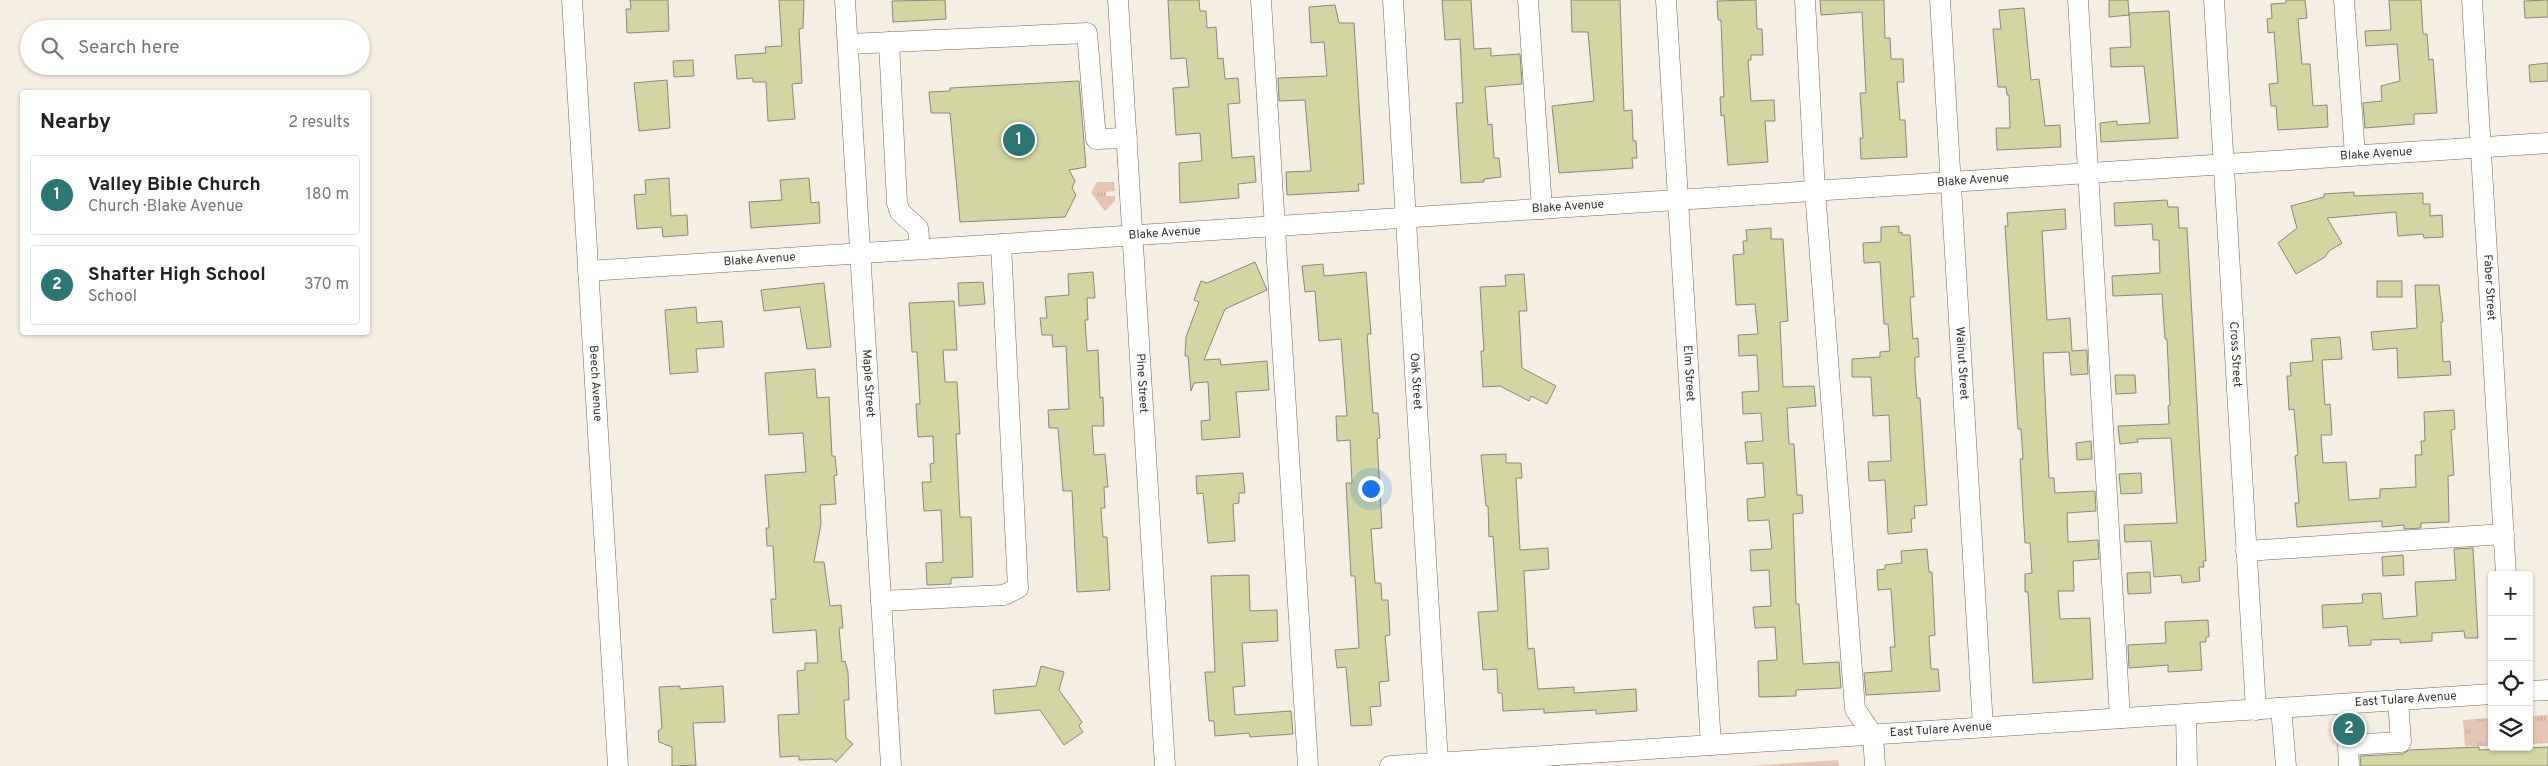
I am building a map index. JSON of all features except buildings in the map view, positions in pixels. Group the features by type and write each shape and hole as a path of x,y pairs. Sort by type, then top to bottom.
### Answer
{"street":[{"name":"Beech Avenue","path":"572,0 618,766"},
{"name":"Maple Street","path":"845,0 891,766"},
{"name":"Pine Street","path":"1118,0 1165,766"},
{"path":"1261,0 1308,766"},
{"name":"Oak Street","path":"1393,0 1438,763"},
{"path":"1528,0 1542,209"},
{"name":"Elm Street","path":"1666,0 1711,745"},
{"path":"1805,0 1815,191 1855,709 1873,735 1875,766"},
{"name":"Walnut Street","path":"1940,0 1984,727"},
{"path":"2078,0 2120,718"},
{"name":"Cross Street","path":"2214,0 2256,710"},
{"path":"2344,0 2355,156"},
{"name":"Faber Street","path":"2472,0 2506,571"},
{"path":"848,44 1120,30"},
{"path":"1087,33 1096,139 1127,138"},
{"path":"889,42 898,203 900,212 918,228 920,250"},
{"name":"Blake Avenue","path":"588,271 2548,143"},
{"path":"881,601 1004,595 1018,588 1001,244"},
{"path":"2246,551 2504,534"},
{"path":"2533,691 2548,690"},
{"name":"East Tulare Avenue","path":"1390,766 2488,694"},
{"path":"2349,766 2348,745 2401,742 2398,700"},
{"path":"2281,708 2286,766"},
{"path":"2186,714 2187,766"}],"green space":[{"path":"1097,182 1114,182 1115,191 1106,192 1106,196 1115,196 1115,201 1105,211 1091,193"},
{"path":"2548,715 2548,743 2533,744 2533,716"},
{"path":"2488,718 2488,746 2465,746 2463,720"},
{"path":"1838,760 1839,766 1749,766"}],"place":[{"name":"Valley Bible Church","path":"1019,140"},
{"name":"Shafter High School","path":"2349,729"}]}
